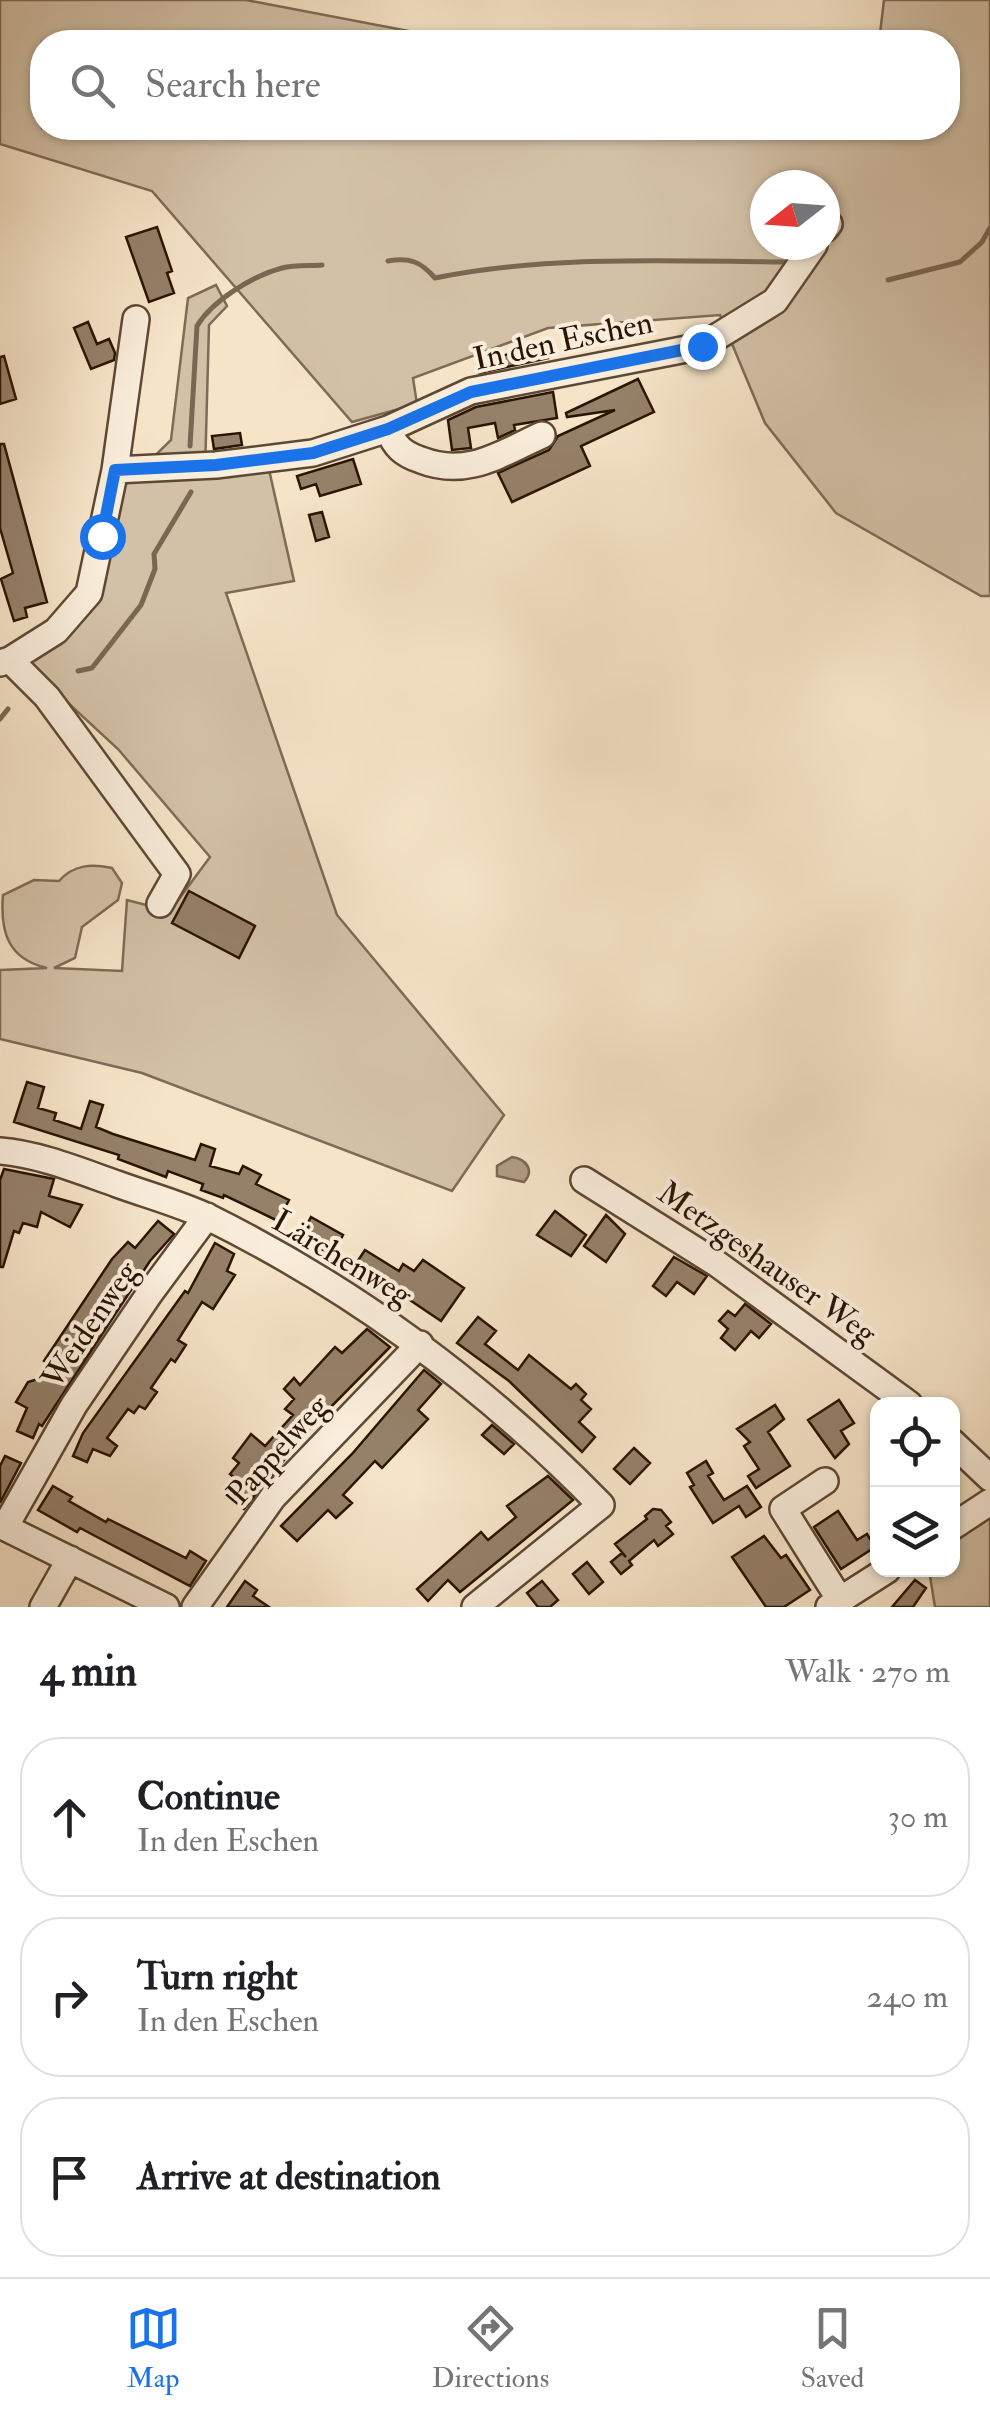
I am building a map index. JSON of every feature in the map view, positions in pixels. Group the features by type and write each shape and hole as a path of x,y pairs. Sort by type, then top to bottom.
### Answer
{"street":[{"name":"In den Eschen","path":"115,470 216,465 313,453 388,429 471,392 702,346 775,300 804,260"},
{"path":"136,320 115,470 89,593 56,631 5,662 58,710 177,874 160,904"},
{"path":"388,429 398,450 459,469 542,435"},
{"name":"Lärchenweg","path":"0,1151 74,1169 207,1216 293,1264 420,1344 548,1451 601,1505 475,1607"},
{"name":"Metzgeshauser Weg","path":"584,1180 716,1263 900,1397"},
{"name":"Weidenweg","path":"3,1526 74,1405 207,1216"},
{"name":"Pappelweg","path":"195,1607 272,1497 420,1344"},
{"path":"960,1450 990,1478"},
{"path":"825,1480 784,1508 834,1603 876,1577"},
{"path":"960,1522 990,1502"},
{"path":"3,1526 166,1607"},
{"path":"43,1607 70,1559"}],"shaded area":[{"path":"0,0 246,0 403,30 30,30 30,140 960,140 960,30 880,30 884,0 990,0 990,596 981,596 836,513 765,423 720,315 548,328 413,378 417,404 352,422 152,191 0,144"},
{"path":"216,285 227,306 209,325 205,472 268,465 294,581 226,593 337,915 504,1115 452,1191 142,1073 0,1039 0,970 47,968 23,958 9,942 3,921 3,895 34,880 59,881 84,867 112,868 122,883 118,900 82,927 75,958 54,968 122,971 127,900 170,911 210,857 118,749 27,665 89,609 121,489 171,440 188,298"},
{"path":"512,1157 527,1166 529,1173 524,1182 497,1176 497,1166"},
{"path":"990,1515 990,1607 935,1607 930,1577 960,1577 960,1535"}],"building":[{"path":"157,227 172,271 167,273 174,293 149,302 126,237"},
{"path":"88,322 97,344 109,339 115,353 114,360 91,369 74,328"},
{"path":"543,343 548,358 479,373 477,364"},
{"path":"4,356 16,399 0,404 0,357"},
{"path":"638,379 654,412 581,446 590,466 512,502 498,473 549,450 558,436 615,410 567,417 566,413"},
{"path":"553,392 557,418 514,425 515,430 498,438 495,423 468,428 471,448 452,450 448,420 476,407"},
{"path":"240,433 242,445 214,449 212,436"},
{"path":"0,444 4,444 47,602 25,608 27,617 14,621 1,579 13,573 0,528"},
{"path":"353,459 361,484 320,496 316,484 301,489 297,476"},
{"path":"322,512 329,537 316,541 309,515"},
{"path":"189,891 255,926 239,958 172,923"},
{"path":"27,1082 44,1087 38,1108 56,1113 54,1120 81,1129 90,1101 103,1105 96,1127 195,1160 201,1144 215,1149 210,1166 239,1174 243,1166 261,1175 256,1184 289,1200 278,1221 224,1195 223,1198 201,1190 203,1184 168,1171 166,1177 118,1159 119,1155 14,1122"},
{"path":"4,1169 54,1179 49,1196 82,1205 70,1227 41,1212 37,1227 23,1223 19,1233 14,1231 0,1267 0,1180"},
{"path":"555,1211 586,1235 571,1256 537,1235"},
{"path":"606,1215 625,1234 606,1262 584,1246"},
{"path":"311,1217 343,1235 332,1255 300,1238"},
{"path":"158,1221 174,1234 150,1261 33,1438 17,1431 27,1408 16,1402 28,1382 61,1372 44,1361 112,1259 128,1242 135,1248"},
{"path":"215,1243 234,1254 227,1271 235,1275 213,1309 202,1302 178,1340 186,1345 151,1388 157,1392 145,1409 139,1406 134,1413 128,1409 107,1438 117,1446 110,1456 93,1449 87,1462 73,1456 83,1433 185,1291 188,1293"},
{"path":"365,1250 399,1271 403,1264 414,1271 423,1260 464,1288 441,1321 389,1286 385,1293 369,1283 371,1279 353,1268"},
{"path":"674,1257 707,1276 694,1294 677,1282 666,1296 653,1286"},
{"path":"745,1304 771,1324 759,1338 751,1331 735,1350 721,1338 728,1329 719,1321 728,1311 735,1316"},
{"path":"478,1317 496,1331 485,1344 518,1370 529,1355 571,1389 576,1384 586,1394 581,1400 591,1409 579,1422 595,1437 582,1452 509,1381 457,1343"},
{"path":"367,1329 390,1347 311,1427 244,1509 227,1495 238,1481 230,1474 239,1463 233,1458 251,1434 265,1446 293,1415 285,1409 294,1399 284,1389 294,1378 300,1385 335,1347 342,1353"},
{"path":"424,1370 441,1384 418,1410 428,1419 382,1468 375,1461 343,1495 352,1503 336,1518 328,1510 297,1541 281,1526 352,1454"},
{"path":"839,1400 854,1423 841,1431 849,1444 835,1458 808,1420"},
{"path":"775,1405 784,1419 768,1432 790,1466 756,1488 748,1476 759,1469 744,1446 750,1442 737,1429"},
{"path":"492,1425 514,1444 504,1454 482,1435"},
{"path":"634,1448 650,1463 630,1484 614,1469"},
{"path":"5,1456 21,1463 0,1503 0,1466"},
{"path":"706,1461 713,1473 708,1476 724,1500 747,1486 761,1507 746,1517 739,1506 713,1523 690,1487 694,1485 687,1473"},
{"path":"548,1476 573,1500 460,1592 448,1580 428,1601 417,1589 481,1532 488,1540 516,1517 507,1506"},
{"path":"53,1486 72,1497 69,1501 106,1522 108,1519 186,1558 190,1551 206,1561 190,1586 80,1528 77,1532 38,1510"},
{"path":"653,1509 661,1510 671,1522 666,1526 673,1534 658,1546 654,1540 629,1561 632,1565 621,1574 611,1562 622,1553 626,1557 615,1544 647,1519 645,1516"},
{"path":"838,1511 857,1540 867,1534 870,1550 841,1569 814,1527"},
{"path":"764,1536 781,1558 786,1555 810,1590 784,1607 766,1607 732,1557"},
{"path":"587,1562 603,1582 589,1594 573,1574"},
{"path":"915,1580 926,1588 913,1607 892,1607"},
{"path":"245,1581 257,1590 253,1596 269,1607 227,1607"},
{"path":"542,1581 558,1600 550,1607 538,1607 527,1593"}],"waterway":[{"path":"888,280 960,262 982,242 990,228"},
{"path":"388,261 414,262 435,278 565,263 783,262"},
{"path":"190,446 197,326 223,299 258,277 287,267 322,265"},
{"path":"78,671 92,668 141,605 155,569 154,554 191,492"},
{"path":"0,719 8,709"}],"route":[{"path":"102,536 115,470 216,465 313,453 388,429 471,392 702,346"}]}
